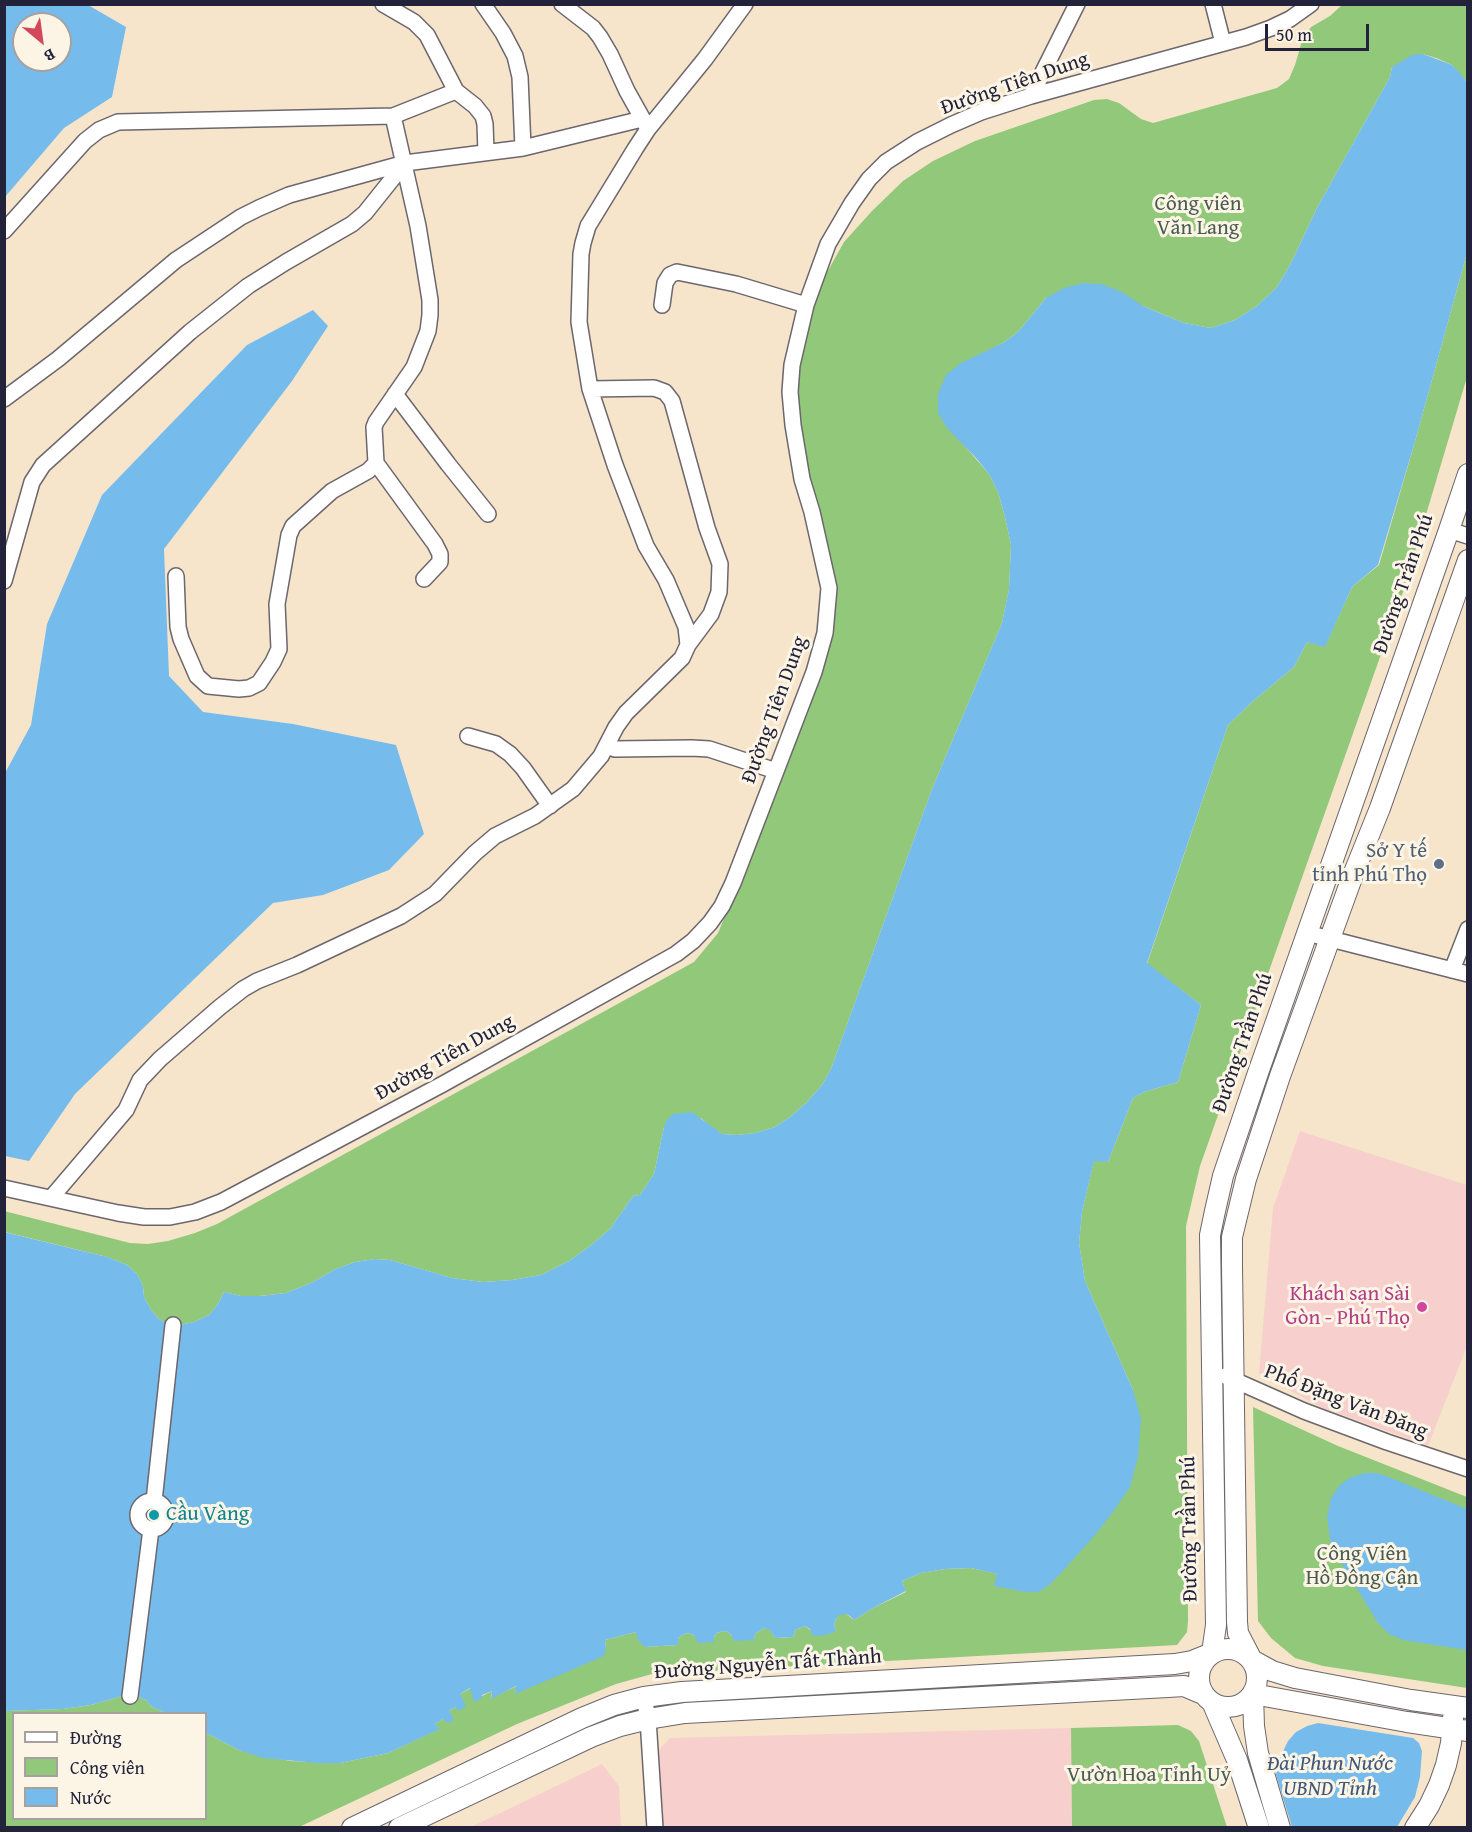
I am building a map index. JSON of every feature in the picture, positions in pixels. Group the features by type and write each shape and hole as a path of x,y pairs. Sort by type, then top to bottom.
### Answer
{"main road":[{"name":"Đường Trần Phú","path":"1212,1653 1216,1624 1210,1235 1215,1211 1223,1176 1307,933 1458,533 1467,474"},
{"path":"1208,1698 1222,1707 1234,1707 1253,1694 1258,1677 1237,1629 1232,1237 1246,1179 1280,1076 1353,875 1380,808 1467,560"},
{"path":"1215,1211 1237,1216"},
{"path":"1259,1827 1237,1760 1199,1683 1199,1672 1204,1661 1212,1653 1225,1648 1242,1652 1272,1671 1295,1678 1461,1708 1460,1730 1439,1785 1415,1827"},
{"name":"Đường Nguyễn Tất Thành","path":"352,1827 582,1718 614,1705 644,1697 682,1692 1175,1664 1192,1661 1212,1653"},
{"name":"Đường Nguyễn Tất Thành","path":"399,1827 591,1737 620,1726 685,1713 1179,1686 1190,1688 1208,1698"},
{"path":"1253,1694 1460,1730"},
{"path":"1253,1694 1258,1753 1280,1827"}],"street":[{"path":"383,4 414,22 427,35 456,91 475,106 483,116 486,152"},
{"path":"483,4 503,33 515,56 520,76 523,148"},
{"path":"562,4 586,22 600,37 645,124"},
{"path":"688,645 686,627 666,580 646,546 615,465 590,389 579,322 582,243 588,226 645,124 705,59 745,4"},
{"path":"1030,96 1077,4"},
{"path":"1213,4 1223,43"},
{"name":"Đường Tiên Dung","path":"4,1188 144,1217 170,1217 187,1214 221,1202 442,1084 676,954 693,941 722,906 733,883 814,672 825,633 829,588 802,479 790,392 792,364 806,304 828,244 840,221 869,179 886,162 916,142 951,125 981,112 1030,96 1271,28 1290,19 1311,4"},
{"path":"4,231 91,136 118,122 393,116 456,91"},
{"path":"393,116 418,226 430,300 430,315 428,331 414,367 374,427 376,463 435,544 440,555 440,562 424,579"},
{"path":"4,399 58,359 176,260 241,217 289,195 405,163 523,148 645,124"},
{"path":"4,581 32,482 43,465 190,332 248,286 352,224 365,213 405,163"},
{"path":"662,305 665,283 670,275 677,272 736,284 806,304"},
{"path":"51,1198 126,1110 140,1080 160,1059 220,1007 257,981 297,965 401,916 435,894 495,836 535,816 584,779 626,713 682,658 688,645 711,614 719,592 720,564 707,528 672,401 665,392 654,388 590,389"},
{"path":"395,394 488,514"},
{"path":"176,576 178,627 197,676 208,686 239,689 249,688 259,683 279,649 277,604 289,535 294,526 332,491 368,471 376,463"},
{"path":"468,736 496,744 510,754 550,806"},
{"path":"607,746 615,749 709,749 776,771"},
{"path":"1452,970 1467,929"},
{"path":"1307,933 1467,974"},
{"path":"130,1696 151,1529 160,1527 164,1523 166,1514 162,1505 154,1501 174,1325"},
{"name":"Phố Đặng Văn Đăng","path":"1211,1370 1304,1411 1467,1470"},
{"path":"644,1697 648,1719 655,1827"}],"shaded area":[{"path":"1300,1131 1467,1185 1467,1346 1428,1446 1318,1406 1259,1373 1273,1208"},
{"path":"1071,1728 1072,1827 660,1827 656,1753 670,1738"},
{"path":"602,1764 619,1786 621,1827 471,1827"}],"green space":[{"name":"Công viên Văn Lang","path":"1342,5 1467,5 1467,93 1466,81 1452,65 1436,58 1423,54 1392,67 1390,77 1317,208 1277,287 1257,306 1235,320 1211,328 1184,323 1143,306 1046,298 1018,332 983,354 963,444 989,474 998,492 1005,517 1011,545 1009,589 1002,623 932,789 831,1069 822,1085 806,1103 775,1127 755,1133 722,1134 701,1118 664,1127 654,1174 640,1195 633,1196 610,1229 569,1261 541,1275 512,1280 483,1282 452,1278 390,1260 375,1259 355,1262 336,1269 311,1283 286,1293 241,1296 224,1292 209,1315 194,1322 179,1325 167,1324 151,1310 144,1297 143,1286 137,1274 127,1265 107,1257 5,1232 4,1211 130,1243 148,1244 168,1241 195,1233 217,1224 694,962 718,933 758,836 828,634 794,395 807,318 820,285 844,242 903,181 933,161 975,141 1094,100 1107,99 1119,103 1141,119 1153,123 1277,88 1289,79 1302,41 1311,27 1330,16"},
{"path":"1467,253 1467,377 1403,592 1200,1166 1186,1226 1188,1621 1187,1632 1177,1645 652,1674 616,1684 517,1724 299,1827 5,1827 4,1711 63,1709 134,1695 164,1712 12,1712 12,1820 207,1820 207,1734 239,1750 290,1761 340,1763 388,1753 439,1729 435,1724 443,1719 453,1720 449,1711 456,1707 460,1694 471,1688 482,1696 492,1691 491,1698 517,1686 515,1693 606,1648 605,1640 636,1632 645,1647 677,1645 678,1639 688,1633 697,1639 714,1642 717,1633 723,1631 732,1636 754,1639 755,1634 764,1628 770,1629 775,1638 793,1637 795,1630 805,1626 813,1632 836,1631 834,1625 839,1614 846,1614 854,1620 906,1592 902,1581 921,1573 971,1568 998,1574 995,1585 1133,1390 1085,1281 1079,1243 1082,1212 1094,1160 1108,1162 1133,1098 1144,1092 1178,1082 1201,1005 1147,964 1228,725 1294,667 1307,642 1325,646 1352,587 1379,565"},
{"name":"Công Viên Hồ Đồng Cận","path":"1253,1407 1338,1446 1467,1497 1467,1688 1323,1666 1295,1658 1271,1638 1258,1621"},
{"name":"Vườn Hoa Tỉnh Uỷ","path":"1178,1725 1191,1731 1199,1741 1227,1827 1072,1827 1071,1728"}],"water":[{"path":"5,4 88,5 126,27 112,97 64,128 5,197"},
{"path":"1423,54 1452,65 1466,81 1467,253 1378,565 1352,587 1325,647 1307,642 1294,667 1228,725 1147,963 1201,1005 1178,1082 1144,1092 1133,1098 1108,1162 1094,1161 1082,1212 1079,1243 1085,1281 1133,1390 1141,1419 1138,1457 1130,1487 1095,1535 1048,1586 1038,1592 994,1586 997,1574 971,1568 945,1569 921,1573 902,1581 906,1591 854,1620 846,1614 839,1615 834,1625 836,1631 826,1635 813,1636 810,1629 805,1626 795,1630 793,1637 775,1638 770,1630 764,1628 755,1634 754,1640 734,1641 728,1632 723,1631 717,1633 714,1642 698,1643 694,1635 688,1633 678,1639 678,1645 645,1647 638,1640 636,1632 605,1640 604,1656 515,1694 516,1686 491,1699 492,1691 482,1695 482,1698 474,1702 470,1688 460,1694 466,1706 458,1711 456,1707 449,1711 454,1720 448,1723 443,1719 435,1724 440,1729 388,1753 340,1763 263,1758 239,1750 207,1734 207,1712 164,1712 134,1695 63,1709 5,1711 4,1232 107,1257 127,1265 137,1274 143,1286 144,1297 151,1310 167,1324 179,1325 194,1322 209,1315 224,1292 241,1296 286,1293 311,1283 336,1269 355,1262 375,1259 390,1260 452,1278 483,1282 512,1280 541,1275 569,1261 610,1229 633,1196 640,1195 654,1174 664,1127 673,1114 692,1112 722,1134 737,1135 775,1127 790,1117 822,1085 831,1069 932,789 1002,623 1009,589 1011,545 1005,517 998,492 989,474 947,428 938,413 938,394 946,375 961,363 1003,343 1018,332 1046,298 1064,288 1083,283 1101,284 1122,292 1143,306 1184,323 1211,328 1235,320 1257,306 1277,287 1290,265 1317,208 1390,77 1392,67 1412,55"},
{"path":"313,310 328,326 292,381 164,549 169,676 203,712 293,724 396,745 424,834 389,870 323,895 273,903 75,1094 29,1161 5,1156 5,773 31,725 47,624 102,495 247,345"},
{"path":"1366,1473 1386,1476 1467,1509 1467,1650 1403,1640 1389,1634 1378,1623 1331,1546 1327,1517 1331,1498 1340,1485 1351,1477"},
{"name":"Đài Phun Nước UBND Tỉnh","path":"1318,1723 1413,1738 1419,1743 1422,1751 1420,1777 1415,1797 1397,1827 1292,1827 1276,1775 1278,1762 1288,1741 1296,1732"}],"place":[{"name":"Sở Y tế tỉnh Phú Thọ","path":"1439,864"},
{"name":"Khách sạn Sài Gòn - Phú Thọ","path":"1422,1307"},
{"name":"Cầu Vàng","path":"154,1515"}]}
